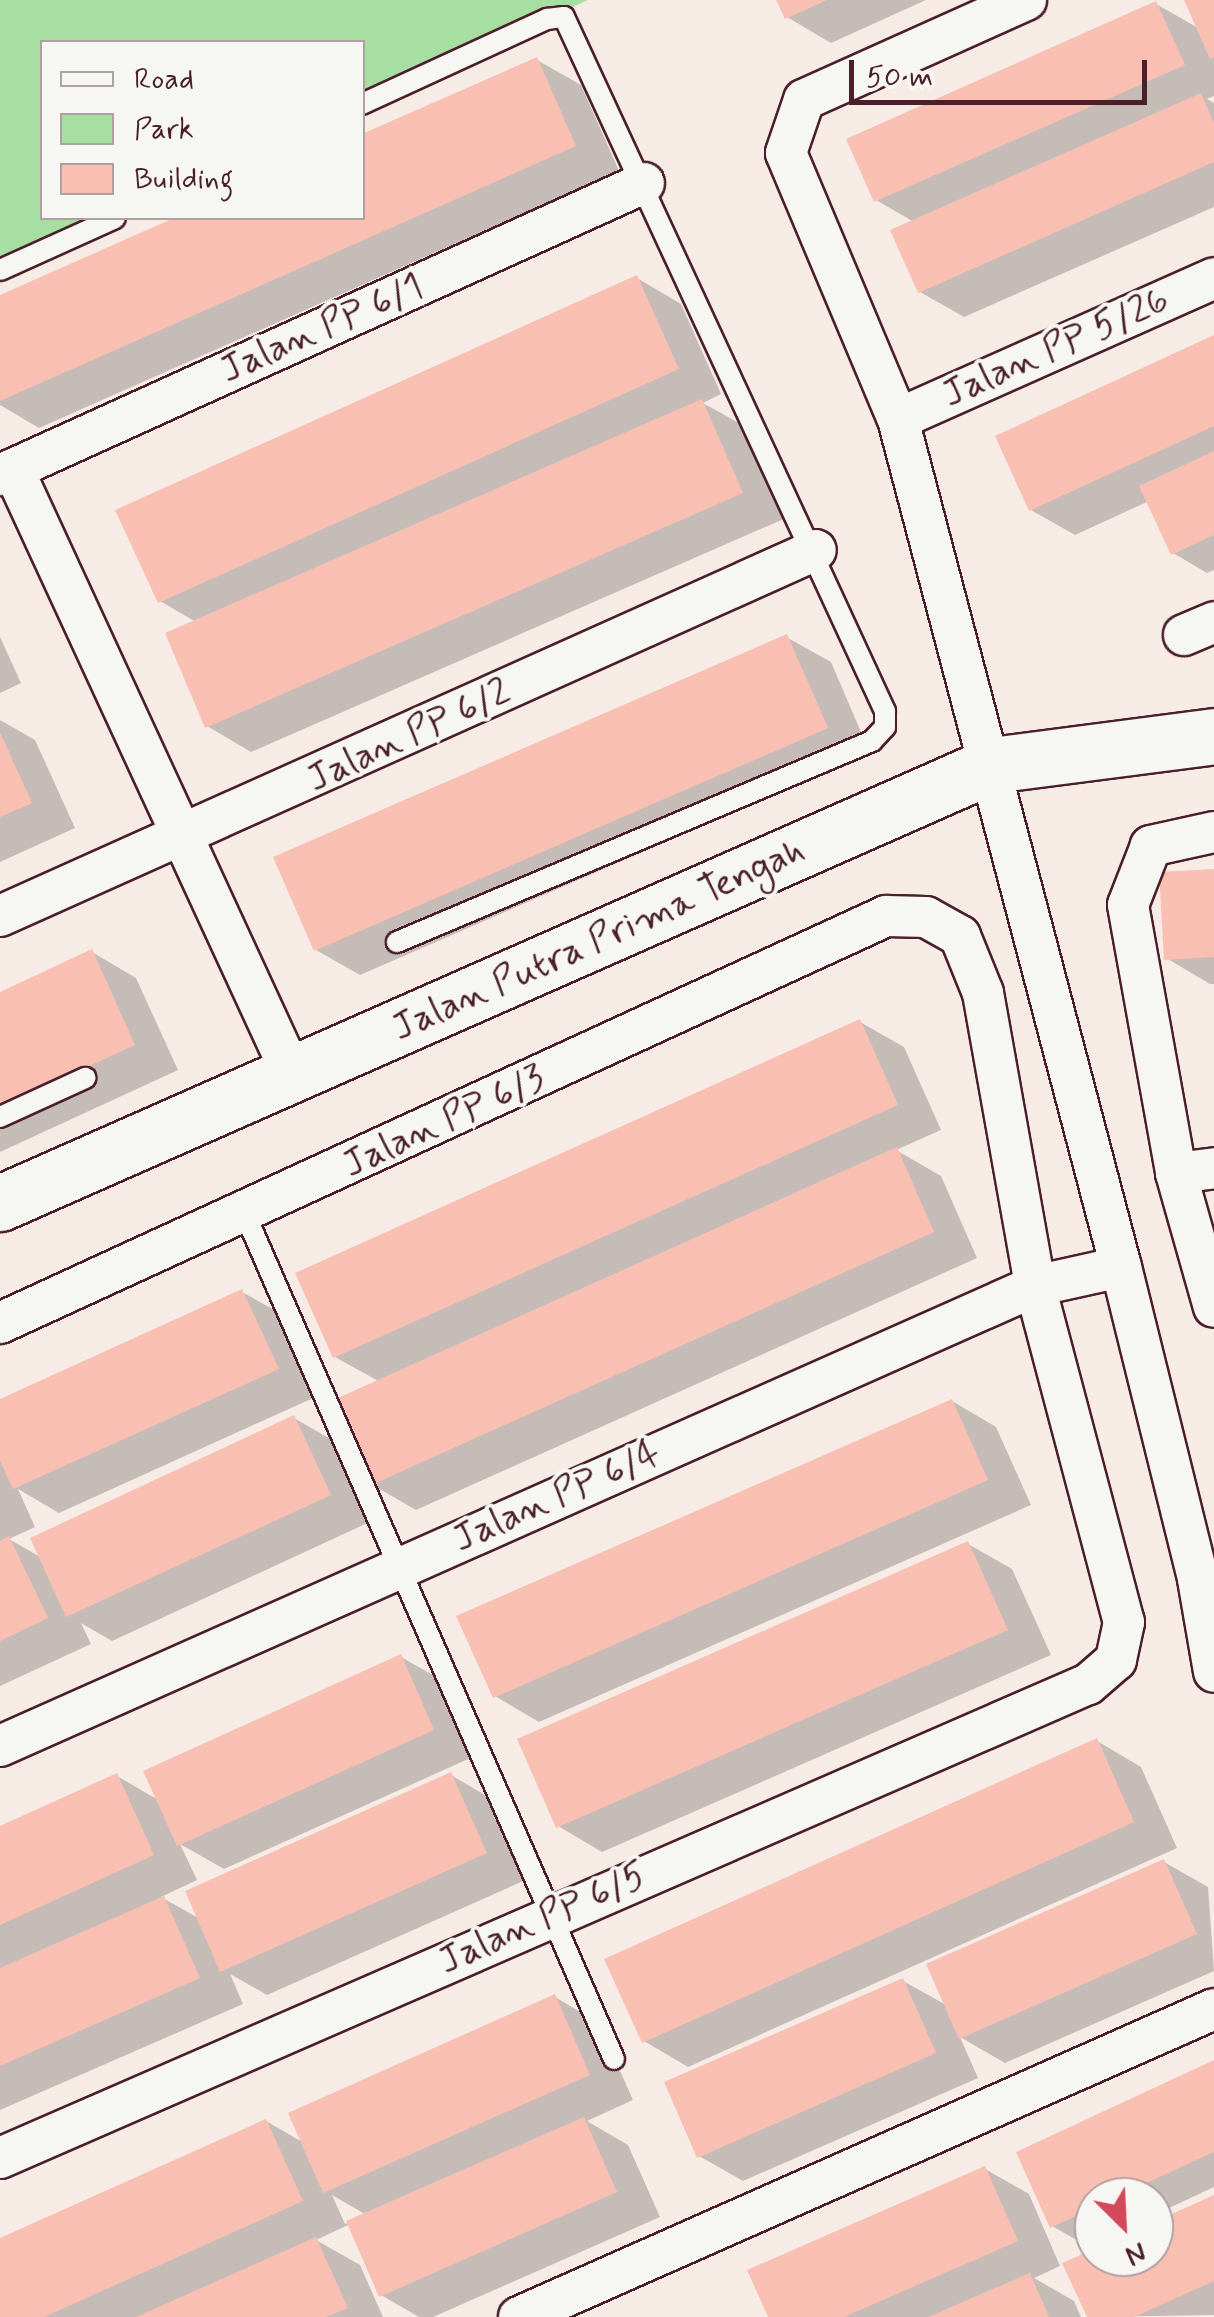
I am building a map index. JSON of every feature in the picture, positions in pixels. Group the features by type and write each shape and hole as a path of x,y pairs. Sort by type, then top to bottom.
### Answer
{"street":[{"path":"1026,0 804,100 790,124 786,152 898,419 992,765 1121,1268 1198,1580 1214,1672"},
{"name":"Jalan PP 6/1","path":"4,465 644,183"},
{"name":"Jalan PP 5/26","path":"898,419 1214,278"},
{"path":"4,465 293,1076"},
{"name":"Jalan PP 6/2","path":"0,916 183,839 816,550"},
{"name":"Jalan Putra Prima Tengah","path":"0,1203 992,765 1214,736"},
{"path":"1214,832 1151,846 1128,904 1195,1170 1214,1307"},
{"name":"Jalan PP 6/3","path":"0,1323 246,1214 886,916 926,917 960,936 984,994 1035,1286"},
{"name":"Jalan PP 6/4","path":"0,1746 1035,1286 1121,1268"},
{"name":"Jalan PP 6/5","path":"0,2158 1088,1684 1116,1660 1124,1622 1035,1286"},
{"path":"519,2317 1214,2009"}],"lane":[{"path":"365,103 547,19 564,18 816,550 885,711 885,727 872,740 397,942"},
{"path":"0,270 111,220"},
{"path":"0,1117 85,1078"},
{"path":"246,1214 614,2059"}],"green space":[{"path":"0,0 588,0 365,104 365,40 40,40 40,220 115,220 0,273"}],"building":[{"path":"776,0 827,0 785,19"},
{"path":"1184,0 1214,0 1214,57 1210,59"},
{"path":"1156,1 1185,65 874,202 846,139"},
{"path":"537,57 576,146 0,401 0,295 169,220 365,220 365,133"},
{"path":"1201,93 1214,123 1214,162 918,293 890,230"},
{"path":"637,275 679,369 158,603 115,510"},
{"path":"1214,335 1214,426 1029,511 995,436"},
{"path":"702,399 743,493 205,728 165,633"},
{"path":"1214,451 1214,535 1171,555 1139,486"},
{"path":"787,634 828,728 314,951 273,857"},
{"path":"0,732 32,803 0,817"},
{"path":"1214,869 1214,957 1164,960 1159,872"},
{"path":"92,949 135,1045 0,1107 0,992"},
{"path":"860,1019 898,1105 333,1358 295,1273"},
{"path":"897,1147 934,1232 369,1486 331,1401"},
{"path":"242,1289 279,1369 13,1489 0,1461 0,1399"},
{"path":"952,1399 988,1480 493,1698 456,1616"},
{"path":"294,1415 331,1495 66,1617 30,1538"},
{"path":"9,1536 48,1618 0,1641 0,1541"},
{"path":"968,1541 1008,1630 556,1828 517,1739"},
{"path":"401,1654 434,1730 177,1846 143,1771"},
{"path":"1097,1738 1134,1822 642,2043 604,1959"},
{"path":"451,1772 487,1853 220,1972 185,1891"},
{"path":"117,1773 154,1855 0,1925 0,1826"},
{"path":"1164,1859 1197,1934 959,2039 926,1964"},
{"path":"164,1896 200,1978 0,2066 0,1968"},
{"path":"903,1978 936,2053 697,2158 664,2082"},
{"path":"555,1994 590,2075 323,2193 288,2113"},
{"path":"1214,2060 1214,2152 1160,2177 1074,2177 1074,2217 1050,2228 1016,2152"},
{"path":"584,2117 617,2192 379,2297 346,2221"},
{"path":"266,2119 303,2201 44,2317 0,2317 0,2238"},
{"path":"985,2166 1018,2241 844,2317 768,2317 747,2270"},
{"path":"1214,2195 1214,2281 1134,2317 1087,2317 1062,2263 1074,2258 1074,2277 1174,2277 1174,2213"},
{"path":"316,2237 348,2308 326,2317 136,2317"},
{"path":"1030,2273 1049,2317 928,2317"}]}
